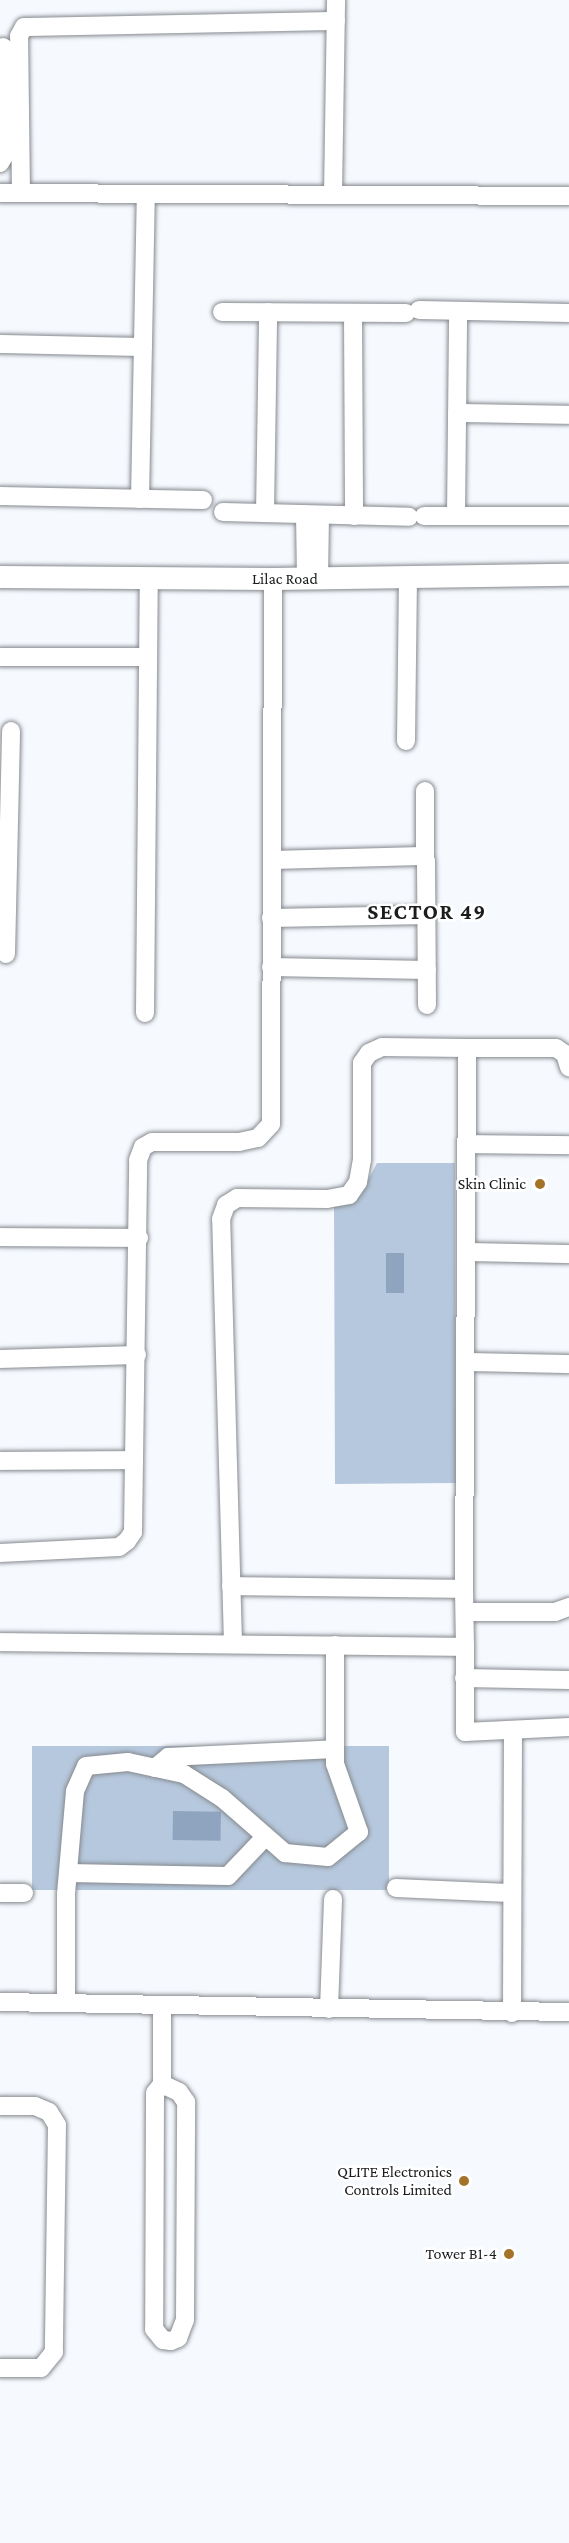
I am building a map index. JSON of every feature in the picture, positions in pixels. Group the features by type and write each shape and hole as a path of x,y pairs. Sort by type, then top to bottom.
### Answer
{"street":[{"path":"333,195 336,0"},
{"path":"0,163 4,156 8,45 20,30 29,25 336,21"},
{"path":"8,45 21,193"},
{"path":"0,193 569,196"},
{"path":"140,499 146,194"},
{"path":"456,516 458,311"},
{"path":"222,312 569,313"},
{"path":"265,513 268,312"},
{"path":"353,313 354,516"},
{"path":"0,344 143,347"},
{"path":"457,413 569,415"},
{"path":"0,496 203,500"},
{"path":"223,512 354,516 569,516"},
{"path":"313,514 313,579"},
{"name":"Lilac Road","path":"0,577 408,579 569,575"},
{"path":"145,1013 149,577"},
{"path":"406,741 408,579"},
{"path":"0,1553 118,1547 133,1532 139,1238 138,1160 143,1147 152,1142 239,1142 258,1138 271,1124 273,589"},
{"path":"0,657 148,657"},
{"path":"6,954 5,800 11,731"},
{"path":"425,791 427,1005"},
{"path":"272,860 418,854 424,858"},
{"path":"272,918 427,915"},
{"path":"271,967 427,970"},
{"path":"233,1643 221,1219 226,1205 237,1198 327,1198 349,1195 358,1182 362,1160 362,1063 369,1053 382,1047 556,1048 565,1054 569,1067"},
{"path":"468,1048 465,1732 569,1727"},
{"path":"467,1144 569,1145"},
{"path":"0,1237 139,1238"},
{"path":"466,1252 569,1254"},
{"path":"0,1359 137,1354"},
{"path":"466,1362 569,1364"},
{"path":"0,1461 134,1460"},
{"path":"231,1586 464,1589"},
{"path":"465,1612 555,1612 569,1607"},
{"path":"0,1642 465,1647"},
{"path":"66,2003 68,1873 75,1791 86,1766 128,1762 184,1774 222,1798 285,1853 328,1857 358,1832 335,1764 335,1645"},
{"path":"464,1678 569,1680"},
{"path":"512,2013 513,1730"},
{"path":"155,1768 168,1756 335,1749"},
{"path":"68,1873 228,1876 265,1837"},
{"path":"396,1888 512,1893"},
{"path":"0,1893 24,1893"},
{"path":"329,2009 333,1899"},
{"path":"0,2002 512,2013 569,2012"},
{"path":"162,2005 162,2084 155,2093 154,2329 163,2340 171,2342 178,2338 185,2320 186,2102 179,2092 162,2084"},
{"path":"0,2106 35,2106 49,2112 57,2125 54,2352 41,2368 0,2368"}],"shaded area":[{"path":"377,1163 455,1163 456,1483 335,1484 334,1202 356,1202"},
{"path":"386,1253 404,1253 404,1293 386,1293"},
{"path":"32,1746 389,1746 389,1890 32,1890"},
{"path":"173,1811 221,1812 220,1841 172,1840"}],"place":[{"name":"Skin Clinic","path":"540,1184"},
{"name":"QLITE Electronics Controls Limited","path":"464,2181"},
{"name":"Tower B1-4","path":"509,2254"}],"district":[{"name":"SECTOR 49","path":"427,912"}]}
